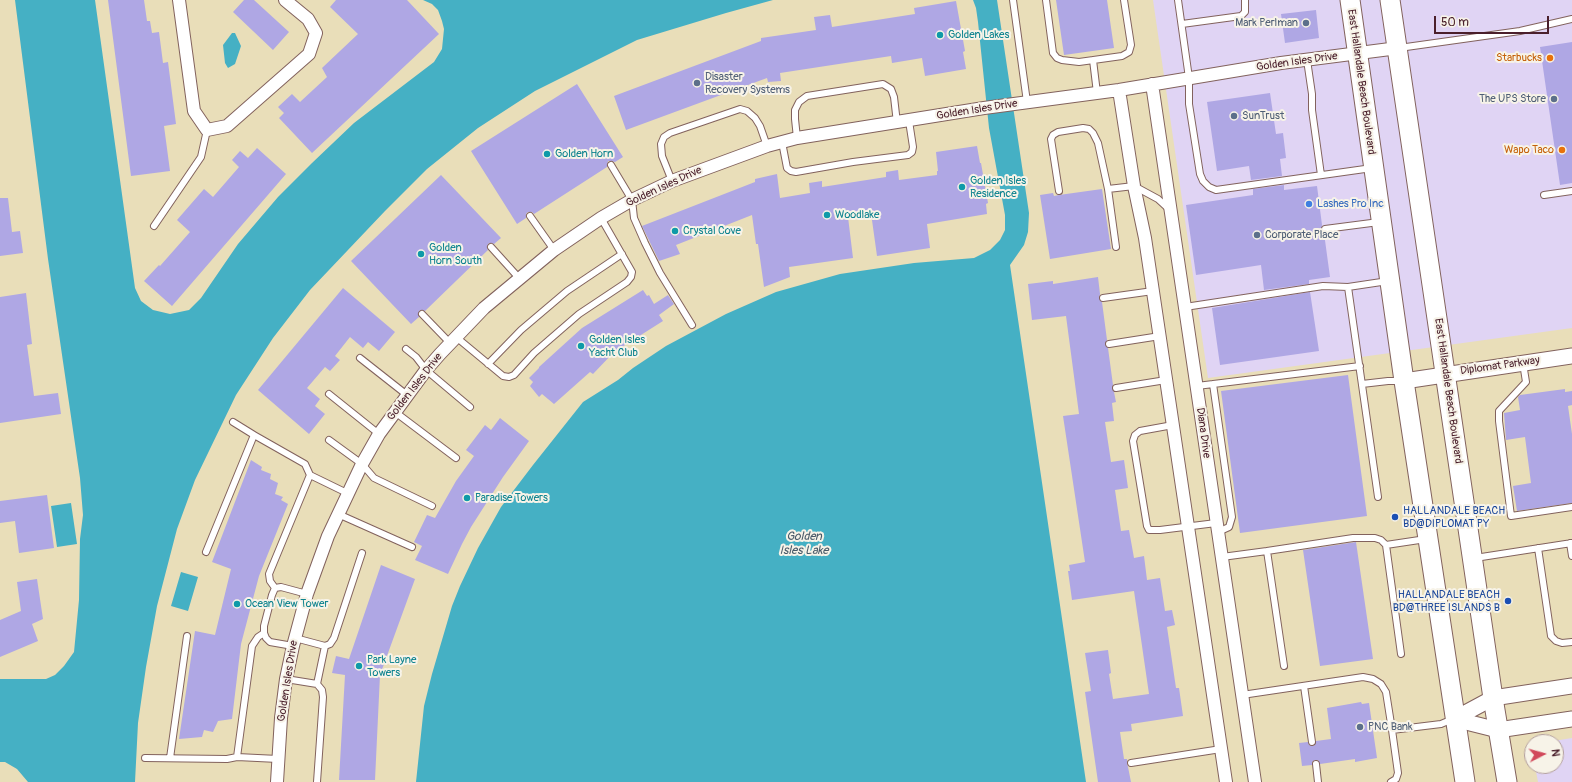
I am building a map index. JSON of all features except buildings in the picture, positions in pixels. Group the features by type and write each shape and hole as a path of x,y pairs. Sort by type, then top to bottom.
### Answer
{"main road":[{"name":"East Hallandale Beach Boulevard","path":"1350,0 1404,381 1454,719 1465,782"},
{"name":"East Hallandale Beach Boulevard","path":"1390,0 1472,558 1507,782"}],"street":[{"path":"179,0 194,111 207,130 227,126 308,54 316,33 308,19 285,0"},
{"name":"Golden Isles Drive","path":"277,782 286,679 307,594 328,536 362,464 379,434 426,370 484,308 554,250 601,218 632,200 672,181 767,146 797,138 826,132 903,122 984,108 1120,90 1307,60 1398,48"},
{"name":"Diana Drive","path":"1152,84 1255,782"},
{"path":"1120,90 1134,186 1145,238 1226,782"},
{"name":"Diplomat Parkway","path":"1404,381 1572,356"},
{"path":"1454,719 1493,698 1572,686"},
{"path":"1454,719 1498,730 1572,720"}],"lane":[{"path":"1013,0 1022,103"},
{"path":"1046,0 1053,53 1057,58 1062,60 1079,62 1122,56 1129,52 1131,46 1124,0"},
{"path":"1178,0 1189,78 1189,104 1200,174 1203,181 1216,190 1374,168"},
{"path":"1182,24 1241,16 1245,12 1245,0"},
{"path":"1398,48 1520,31 1572,19"},
{"path":"1093,60 1097,93"},
{"path":"1307,60 1321,175"},
{"path":"782,142 787,168 796,172 853,162 908,155 912,152 913,148 891,89 883,84 807,96 799,102 795,110 797,138"},
{"path":"672,181 662,156 662,144 664,137 670,133 740,109 747,111 755,118 760,126 767,146"},
{"path":"1059,191 1051,140 1053,135 1058,132 1083,128 1089,129 1096,138 1108,189 1116,247"},
{"path":"154,226 201,156 207,130"},
{"path":"611,165 632,200 634,218 660,273 692,324"},
{"path":"1108,189 1134,186 1158,199 1171,210"},
{"path":"1544,195 1572,191"},
{"path":"530,216 554,250"},
{"path":"422,314 453,340 503,376 509,377 514,375 534,353 579,314 631,278 632,272 601,218"},
{"path":"1325,229 1381,221"},
{"path":"491,247 519,278"},
{"path":"488,364 521,330 567,291 622,254"},
{"path":"1185,307 1322,286 1348,287 1390,281"},
{"path":"1348,287 1378,498"},
{"path":"1102,298 1153,291"},
{"path":"1109,344 1160,336"},
{"path":"406,349 416,357 426,370 470,407"},
{"path":"360,358 407,395"},
{"path":"1523,363 1526,382 1499,412 1511,516 1572,507"},
{"path":"1197,386 1360,366"},
{"path":"1116,388 1166,380"},
{"path":"1362,384 1404,381"},
{"path":"1173,426 1140,431 1135,435 1133,441 1147,526 1149,530 1188,527 1229,527 1232,517 1213,384"},
{"path":"329,394 379,434"},
{"path":"395,412 456,458"},
{"path":"232,422 305,464 310,475 348,494"},
{"path":"206,552 254,435"},
{"path":"329,440 362,464 374,478 432,506"},
{"path":"275,588 270,581 269,574 310,475"},
{"path":"338,514 412,547"},
{"path":"1222,557 1353,538 1375,538 1381,540 1386,545 1401,654"},
{"path":"1386,545 1428,539"},
{"path":"1472,558 1571,543 1572,556"},
{"path":"1538,548 1551,636 1556,642 1572,642"},
{"path":"1267,551 1284,666"},
{"path":"275,588 264,626 266,638 270,642 294,642 325,646 330,644 334,638 362,553"},
{"path":"275,588 287,588 307,594"},
{"path":"237,757 252,646 258,637 264,633"},
{"path":"170,758 187,636"},
{"path":"317,684 325,646"},
{"path":"1242,695 1363,677 1373,679 1381,684 1386,692 1398,773 1396,779 1392,782"},
{"path":"286,679 317,684 322,690 323,697 317,782"},
{"path":"1304,686 1312,742"},
{"path":"1392,730 1441,724 1454,719"},
{"path":"1131,763 1222,749"},
{"path":"145,758 227,759 237,757 278,759"},
{"path":"1316,764 1318,782"}],"shaded area":[{"path":"1153,0 1572,0 1572,328 1208,378"},
{"path":"1572,738 1572,782 1538,782 1536,774 1564,774 1564,739"}],"water":[{"path":"15,0 95,0 135,288 141,301 153,310 170,314 189,310 201,298 238,244 278,197 312,163 354,123 434,62 442,49 444,29 438,10 432,4 423,0 773,0 637,40 535,91 478,128 427,169 310,290 273,338 236,395 195,480 177,529 157,606 146,667 138,723 135,782 28,782 17,769 5,762 0,762 0,679 46,679 55,675 64,666 74,652 79,600 80,539 83,515 80,478 48,259"},
{"name":"Golden Isles Lake","path":"973,0 997,0 1029,213 1028,232 1024,245 1010,265 1086,782 416,782 424,706 452,606 460,586 478,548 501,507 583,402 618,380 666,346 726,314 776,292 840,274 914,263 974,258 990,250 1000,240 1005,230 1005,215 989,128 978,22"},
{"path":"232,33 235,33 241,46 235,64 228,68 225,63 223,45"},
{"path":"71,503 77,544 57,547 51,506"},
{"path":"181,572 198,577 188,611 171,606"}],"place":[{"name":"Mark Perlman","path":"1306,23"},
{"name":"Golden Lakes","path":"940,35"},
{"name":"Starbucks","path":"1550,58"},
{"name":"Disaster Recovery Systems","path":"697,83"},
{"name":"The UPS Store","path":"1554,99"},
{"name":"SunTrust","path":"1234,116"},
{"name":"Wapo Taco","path":"1562,150"},
{"name":"Golden Horn","path":"547,154"},
{"name":"Golden Isles Residence","path":"962,187"},
{"name":"Lashes Pro Inc","path":"1309,204"},
{"name":"Woodlake","path":"827,215"},
{"name":"Crystal Cove","path":"675,231"},
{"name":"Corporate Place","path":"1257,235"},
{"name":"Golden Horn South","path":"421,254"},
{"name":"Golden Isles Yacht Club","path":"581,346"},
{"name":"Paradise Towers","path":"467,498"},
{"name":"HALLANDALE BEACH BD@DIPLOMAT PY","path":"1395,517"},
{"name":"HALLANDALE BEACH BD@THREE ISLANDS B","path":"1508,601"},
{"name":"Ocean View Tower","path":"237,604"},
{"name":"Park Layne Towers","path":"359,666"},
{"name":"PNC Bank","path":"1360,727"}]}
